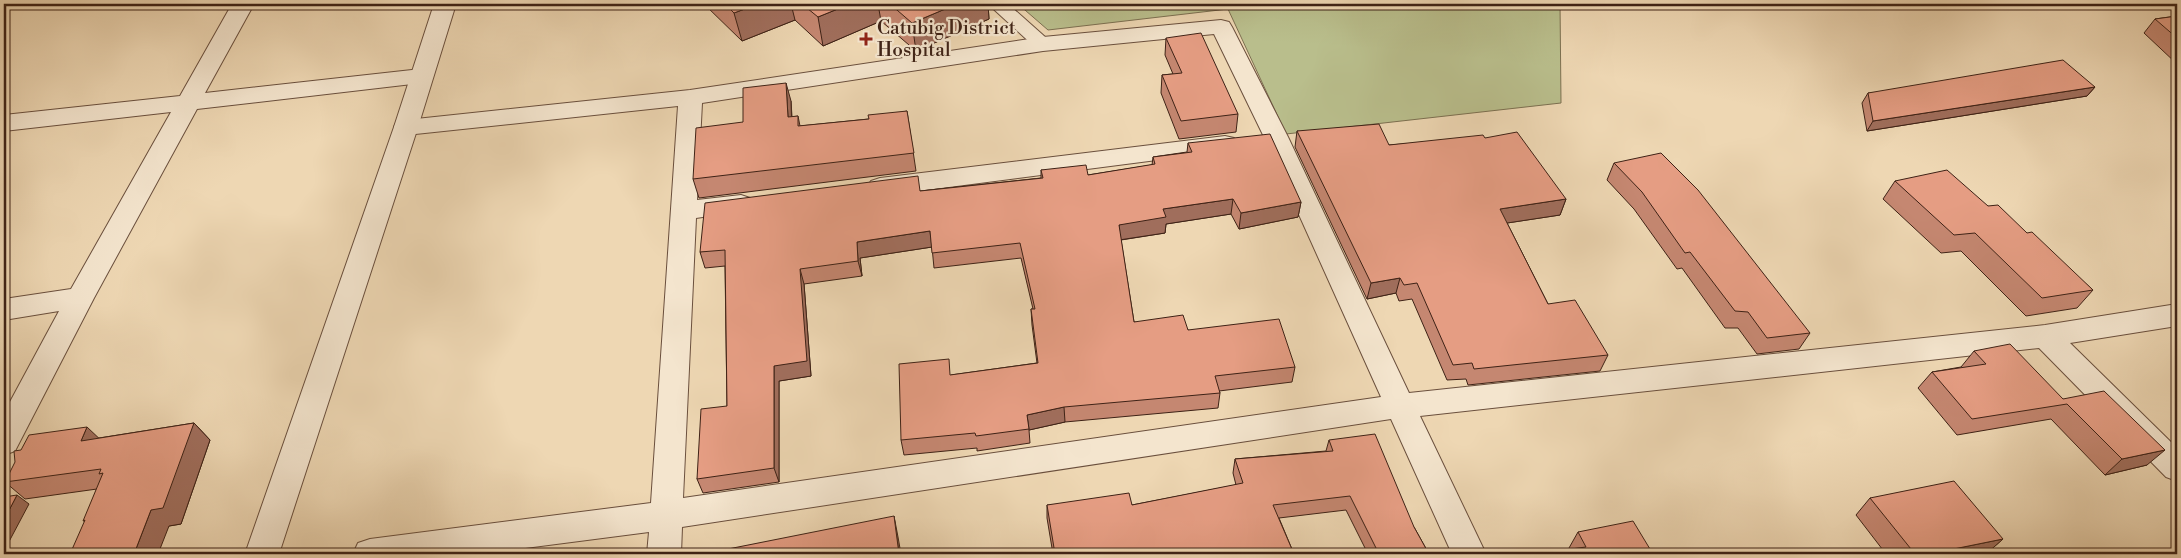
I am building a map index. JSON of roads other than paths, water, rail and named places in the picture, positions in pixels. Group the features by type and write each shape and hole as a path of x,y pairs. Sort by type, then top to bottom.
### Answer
{"street":[{"path":"4,442 80,298 243,4"},
{"path":"262,554 406,127 445,4"},
{"path":"406,127 690,97 1043,44 1221,27 1259,139 1400,406 1469,554"},
{"path":"4,123 421,76"},
{"path":"664,554 690,97"},
{"path":"861,189 1259,139"},
{"path":"683,211 762,201"},
{"path":"4,308 80,298"},
{"path":"370,554 667,515 1400,406 2045,336 2177,315"},
{"path":"2045,336 2177,468"}],"lane":[{"path":"997,4 1043,44"}],"place":[{"name":"Catubig District Hospital","path":"866,39"}]}
